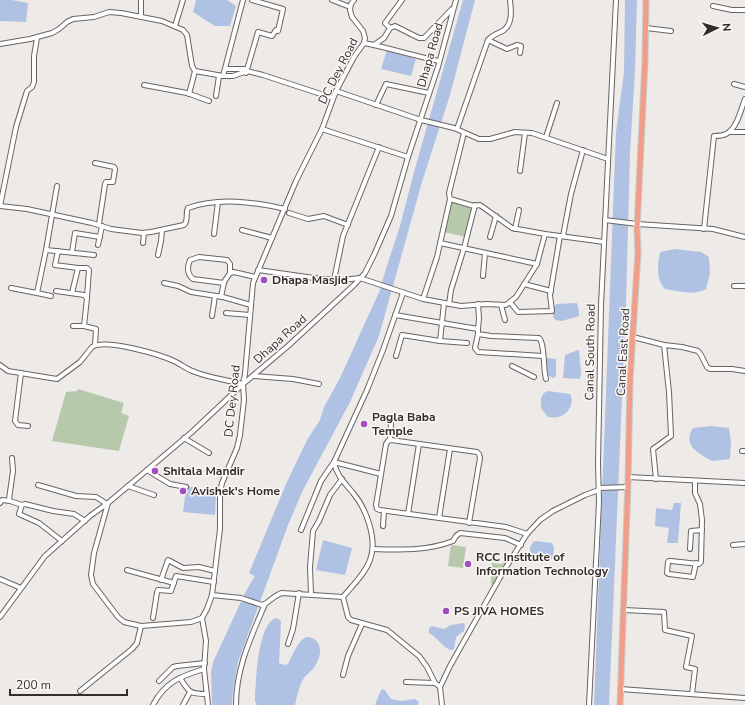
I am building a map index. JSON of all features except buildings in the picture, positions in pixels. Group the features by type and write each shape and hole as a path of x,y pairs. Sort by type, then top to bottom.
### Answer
{"main road":[{"name":"Canal East Road","path":"620,705 624,610 626,487 628,477 630,380 638,252 637,224 646,0"}],"street":[{"path":"141,0 141,16"},
{"path":"175,26 183,0"},
{"path":"216,96 221,76 225,69 243,0"},
{"path":"247,71 258,32 272,36 276,30 278,31 283,9 252,0"},
{"path":"332,0 350,7 354,0"},
{"path":"390,28 385,23 402,0"},
{"name":"Dhapa Road","path":"0,617 45,556 85,521 108,504 288,346 365,272 391,216 408,157 430,93 456,0"},
{"path":"455,129 488,40 494,34 505,30 508,24 511,10 510,0"},
{"name":"Canal South Road","path":"589,705 600,489 598,463 601,313 612,52 616,0"},
{"path":"713,6 732,10 745,10"},
{"name":"DC Dey Road","path":"202,618 212,595 214,582 220,518 220,493 240,436 244,400 243,384 253,283 296,180 322,129 336,91 354,57 364,42 365,38 363,31 352,17 350,7"},
{"path":"374,45 384,38 390,28 395,26 420,38 424,38 454,8"},
{"path":"0,44 37,38 59,29 69,20 94,17 106,12 141,16 162,21 183,30 187,35 192,66 195,71 189,94"},
{"path":"646,28 671,31"},
{"path":"37,38 34,56 34,82 32,87 27,91 16,127 2,188 0,206 52,215 100,225 111,229 144,233 184,225 187,221 186,211 188,208 218,202 258,203 285,209"},
{"path":"488,40 507,49 517,45 521,46 520,53"},
{"path":"364,42 418,57 439,61"},
{"path":"225,69 263,74 333,98"},
{"path":"195,71 221,76 233,76 247,71"},
{"path":"376,104 386,84 430,93"},
{"path":"734,84 745,87"},
{"path":"144,85 173,90 209,101"},
{"path":"336,91 421,120 455,129 479,139 486,139 515,132 532,133 608,158"},
{"path":"704,229 714,136 725,135 730,132 744,106 745,99"},
{"path":"546,137 557,103"},
{"path":"322,129 408,157"},
{"path":"730,132 745,132"},
{"path":"423,299 437,258 450,198 448,193 464,133"},
{"path":"520,171 525,133"},
{"path":"334,280 343,236 379,147"},
{"path":"510,302 518,312 552,311 551,291 561,236 583,150"},
{"path":"95,163 114,167 115,169 113,182 106,182 105,184 98,245"},
{"path":"36,293 46,250 57,186"},
{"path":"450,198 474,205 480,205 512,228 604,242"},
{"path":"214,234 218,202"},
{"path":"440,341 447,303 464,248 474,205"},
{"path":"516,229 519,210"},
{"path":"289,213 308,219 324,216 348,225"},
{"path":"490,237 496,216"},
{"path":"605,220 637,224 713,229 745,237"},
{"path":"158,255 161,246 162,230"},
{"path":"242,230 272,238"},
{"path":"72,252 75,233 100,237"},
{"path":"143,243 144,233"},
{"path":"258,270 321,279 334,280 360,278 423,299 461,306 478,304 501,305 510,302 537,264 545,234"},
{"path":"440,243 537,264"},
{"path":"46,250 94,255"},
{"path":"58,251 56,265 87,268 89,270 84,326"},
{"path":"482,276 485,253"},
{"path":"220,297 224,283 230,273 230,264 227,260 199,256 190,260 188,264 188,272 193,279 224,283"},
{"path":"72,293 78,268"},
{"path":"230,273 234,272 255,277"},
{"path":"164,284 178,286 191,292 220,297 251,305"},
{"path":"524,284 551,291"},
{"path":"734,286 745,286"},
{"path":"11,288 51,296"},
{"path":"56,291 84,295 87,298"},
{"path":"301,530 321,482 334,462 360,408 383,350 402,293"},
{"path":"212,316 215,296"},
{"path":"478,304 478,334 475,348 478,352 543,356"},
{"path":"501,305 505,320"},
{"path":"226,313 250,315"},
{"path":"395,315 478,328"},
{"path":"0,365 8,371 57,379 80,362 94,345 96,329 84,326 73,326"},
{"path":"478,334 491,336 536,337 542,340 544,372 546,379"},
{"path":"396,356 402,335 440,341 467,343"},
{"path":"633,337 664,346 682,347 698,351 707,367 710,369 732,369 745,371"},
{"path":"94,345 103,344 128,347 175,361 199,374 243,384"},
{"path":"656,479 653,449 670,436 669,392 664,346"},
{"path":"512,366 534,378"},
{"path":"21,373 15,421 18,425 28,426"},
{"path":"254,376 293,379 319,384"},
{"path":"391,424 390,440 386,444 381,474 376,505 377,509 506,527 527,534"},
{"path":"184,438 209,453"},
{"path":"390,440 477,452 479,454 470,523"},
{"path":"408,514 419,444"},
{"path":"439,518 450,448"},
{"path":"10,501 9,499 14,471 12,458"},
{"path":"334,462 381,474"},
{"path":"334,462 337,474 359,499 370,528 373,549 367,567 343,597"},
{"path":"147,470 170,484 186,487"},
{"path":"628,477 745,483"},
{"path":"311,594 310,567 313,531 330,495 342,479"},
{"path":"695,481 695,493 701,508 701,562 699,564 696,563 669,561 667,573 693,577 696,563"},
{"path":"38,485 76,496 96,497 108,504 91,570 94,584 118,617 124,622 141,626 191,622 202,618 206,641 204,669 208,705"},
{"path":"128,486 154,495"},
{"path":"442,705 440,687 503,572 527,534 540,520 553,511 585,495 600,489 626,487"},
{"path":"0,503 2,500 10,501 22,505 25,504 53,511 74,514 85,521"},
{"path":"22,505 19,514 39,524 62,541"},
{"path":"383,526 384,511"},
{"path":"690,549 691,531 702,530"},
{"path":"373,549 423,548 453,541 460,533 506,538 521,545"},
{"path":"733,545 745,544"},
{"path":"161,580 168,560 183,568 199,567 215,571"},
{"path":"127,570 174,583"},
{"path":"153,618 158,590 171,591 176,576 214,582"},
{"path":"0,579 21,588"},
{"path":"236,705 237,684 241,663 263,605 276,595 282,593 343,597"},
{"path":"288,644 293,629 299,593"},
{"path":"212,595 241,598 263,605"},
{"path":"343,597 348,617 351,620 387,630 419,656 427,667 435,683 440,687"},
{"path":"624,610 664,612 665,630 692,636 686,667 695,669 692,694"},
{"path":"343,675 348,656 362,624"},
{"path":"80,691 132,649 137,643 141,626"},
{"path":"159,681 173,667 205,663"},
{"path":"153,705 162,690 180,678 204,669"},
{"path":"180,678 190,692 194,694 207,694"},
{"path":"406,682 435,683"},
{"path":"620,689 745,698"},
{"path":"183,705 190,692"}],"green space":[{"path":"450,199 473,206 466,237 443,232"},
{"path":"78,389 124,403 121,413 129,416 119,451 52,441 66,392 77,391"},
{"path":"451,545 466,547 463,568 448,566"},
{"path":"508,554 511,557 494,584 491,585 492,563 502,564 505,560 505,555"}],"water":[{"path":"0,0 12,0 28,3 26,22 0,21"},
{"path":"196,0 227,0 236,6 230,26 215,26 193,12"},
{"path":"463,0 475,0 450,95 422,182 379,336 350,402 303,490 288,525 238,662 232,705 212,705 211,672 213,662 246,591 255,576 249,573 286,484 307,440 320,420 324,407 340,378 380,290 400,226"},
{"path":"625,0 637,0 609,705 594,705 616,132 624,72"},
{"path":"387,50 416,59 411,76 381,69"},
{"path":"675,249 701,252 709,257 710,274 706,289 691,293 665,289 658,276 660,252"},
{"path":"577,303 579,316 562,321 555,320 553,316 553,307 557,304"},
{"path":"578,350 581,372 580,379 563,378 565,355"},
{"path":"547,358 556,359 556,376 554,378 547,375"},
{"path":"548,391 570,394 572,401 570,408 562,416 548,417 541,408 541,398 544,393"},
{"path":"711,426 729,428 731,443 730,459 712,461 697,452 690,444 689,439 693,428"},
{"path":"188,486 216,494 215,515 183,512"},
{"path":"674,503 681,503 678,543 667,543 669,528 655,526 656,508 672,510"},
{"path":"323,540 352,548 345,575 316,570"},
{"path":"533,542 552,543 554,548 553,558 547,561 541,561 530,557 530,547"},
{"path":"276,618 281,622 279,663 285,665 288,664 299,644 302,640 308,637 314,639 318,643 320,650 319,657 313,669 302,681 295,705 257,705 255,701 256,682 261,642 270,623"},
{"path":"465,624 464,631 456,637 454,649 452,650 447,648 429,633 429,628 432,626 444,629 451,625"},
{"path":"384,689 391,699 402,701 415,699 419,702 418,705 375,705 381,690"}],"place":[{"name":"Dhapa Masjid","path":"264,280"},
{"name":"Pagla Baba Temple","path":"364,424"},
{"name":"Shitala Mandir","path":"155,471"},
{"name":"Avishek's Home","path":"183,491"},
{"name":"RCC Institute of Information Technology","path":"468,564"},
{"name":"PS JIVA HOMES","path":"446,611"}]}
